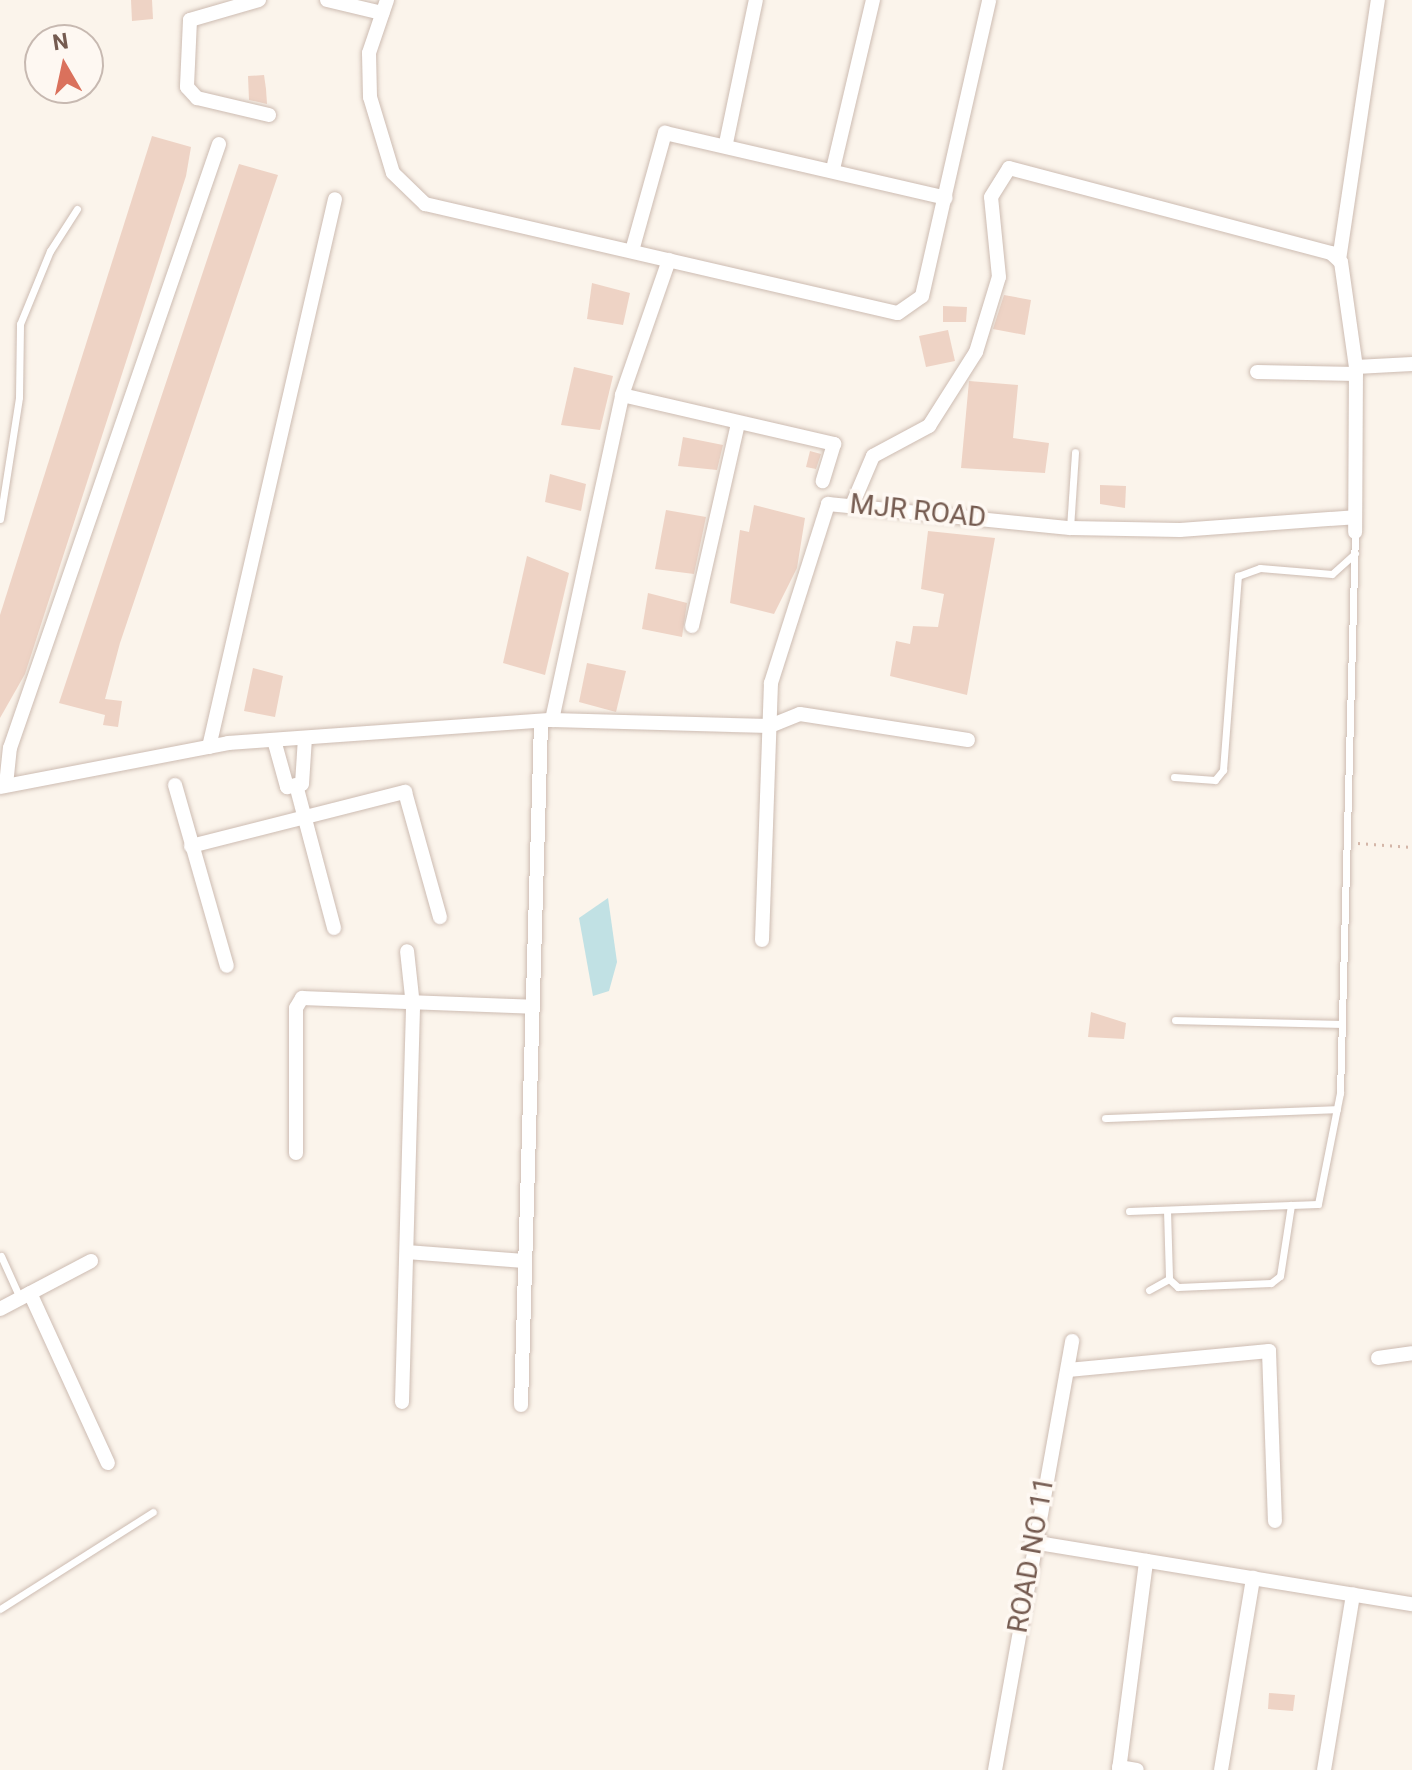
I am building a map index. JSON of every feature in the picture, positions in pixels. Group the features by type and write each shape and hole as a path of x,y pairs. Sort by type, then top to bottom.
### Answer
{"street":[{"path":"259,0 190,20 187,87 197,98 269,115"},
{"path":"327,0 384,6 369,53 370,97 403,190 425,204 898,313 922,296 989,0"},
{"path":"726,143 756,0"},
{"path":"833,169 873,0"},
{"path":"1355,532 1356,370 1350,284 1339,260 1378,0"},
{"path":"632,251 665,133 726,143 946,198"},
{"path":"219,144 10,748 3,786 209,747 547,721 770,726 800,714 968,740"},
{"path":"853,503 873,456 929,426 976,352 999,277 991,197 1009,168 1339,260"},
{"path":"209,747 335,199"},
{"path":"521,1405 532,1007 547,721 622,395 669,260"},
{"path":"1257,372 1356,370 1412,364"},
{"path":"622,395 834,444 823,481"},
{"path":"692,626 738,424"},
{"name":"MJR ROAD","path":"762,940 771,683 824,511 834,502 1070,528 1180,530 1355,517"},
{"path":"274,740 287,787 302,784 305,738"},
{"path":"175,785 227,966"},
{"path":"296,785 334,928"},
{"path":"191,846 405,792 440,917"},
{"path":"402,1402 413,1006 407,951"},
{"path":"296,1153 297,1002 532,1007"},
{"path":"407,1252 524,1261"},
{"path":"0,1309 91,1261"},
{"path":"25,1296 108,1463"},
{"name":"ROAD NO 11","path":"995,1770 1032,1542 1072,1341"},
{"path":"1068,1370 1269,1351 1275,1521"},
{"path":"1378,1358 1412,1353"},
{"path":"1032,1542 1412,1604"},
{"path":"1137,1770 1119,1768 1146,1561"},
{"path":"1221,1770 1253,1578"},
{"path":"1324,1770 1353,1594"}],"lane":[{"path":"0,519 19,397 20,324 50,251 77,209"},
{"path":"1070,528 1075,452"},
{"path":"1129,1211 1318,1204 1337,1109 1342,842 1355,532"},
{"path":"1174,777 1215,780 1223,770 1238,576 1260,568 1332,574 1355,553"},
{"path":"1175,1020 1340,1024"},
{"path":"1105,1118 1337,1109"},
{"path":"1167,1210 1169,1279 1178,1287 1271,1283 1280,1276 1291,1205"},
{"path":"1,1256 25,1296"},
{"path":"1149,1290 1169,1279"},
{"path":"0,1609 153,1512"}],"path":[{"path":"1342,842 1412,847"}],"water":[{"path":"608,898 617,962 609,991 593,996 579,918"}],"building":[{"path":"131,0 152,0 153,19 132,21"},
{"path":"264,75 267,104 249,100 248,76"},
{"path":"152,136 191,147 186,176 25,674 0,718 0,615"},
{"path":"239,164 278,175 120,643 105,699 122,701 118,727 103,725 105,715 59,703"},
{"path":"592,283 630,293 623,325 587,319"},
{"path":"1004,295 1031,300 1025,335 993,329"},
{"path":"943,306 967,307 966,322 943,322"},
{"path":"948,330 955,361 926,367 919,336"},
{"path":"574,367 613,376 600,430 561,425"},
{"path":"969,381 1018,385 1013,438 1049,443 1045,473 961,468"},
{"path":"683,437 723,445 717,470 678,466"},
{"path":"810,451 821,454 816,469 806,467"},
{"path":"550,474 586,484 581,511 545,502"},
{"path":"1100,485 1126,486 1125,508 1100,504"},
{"path":"754,505 805,518 797,568 774,614 730,603 740,530 749,532"},
{"path":"666,510 706,517 694,574 655,569"},
{"path":"928,531 995,538 967,695 890,676 896,641 910,644 913,626 938,627 944,594 921,589"},
{"path":"527,556 569,573 545,675 503,663"},
{"path":"648,593 687,603 682,637 642,629"},
{"path":"587,663 626,671 616,712 579,702"},
{"path":"253,668 283,676 275,717 244,711"},
{"path":"1091,1012 1126,1023 1124,1039 1088,1037"},
{"path":"1269,1693 1295,1695 1293,1711 1268,1709"}]}
